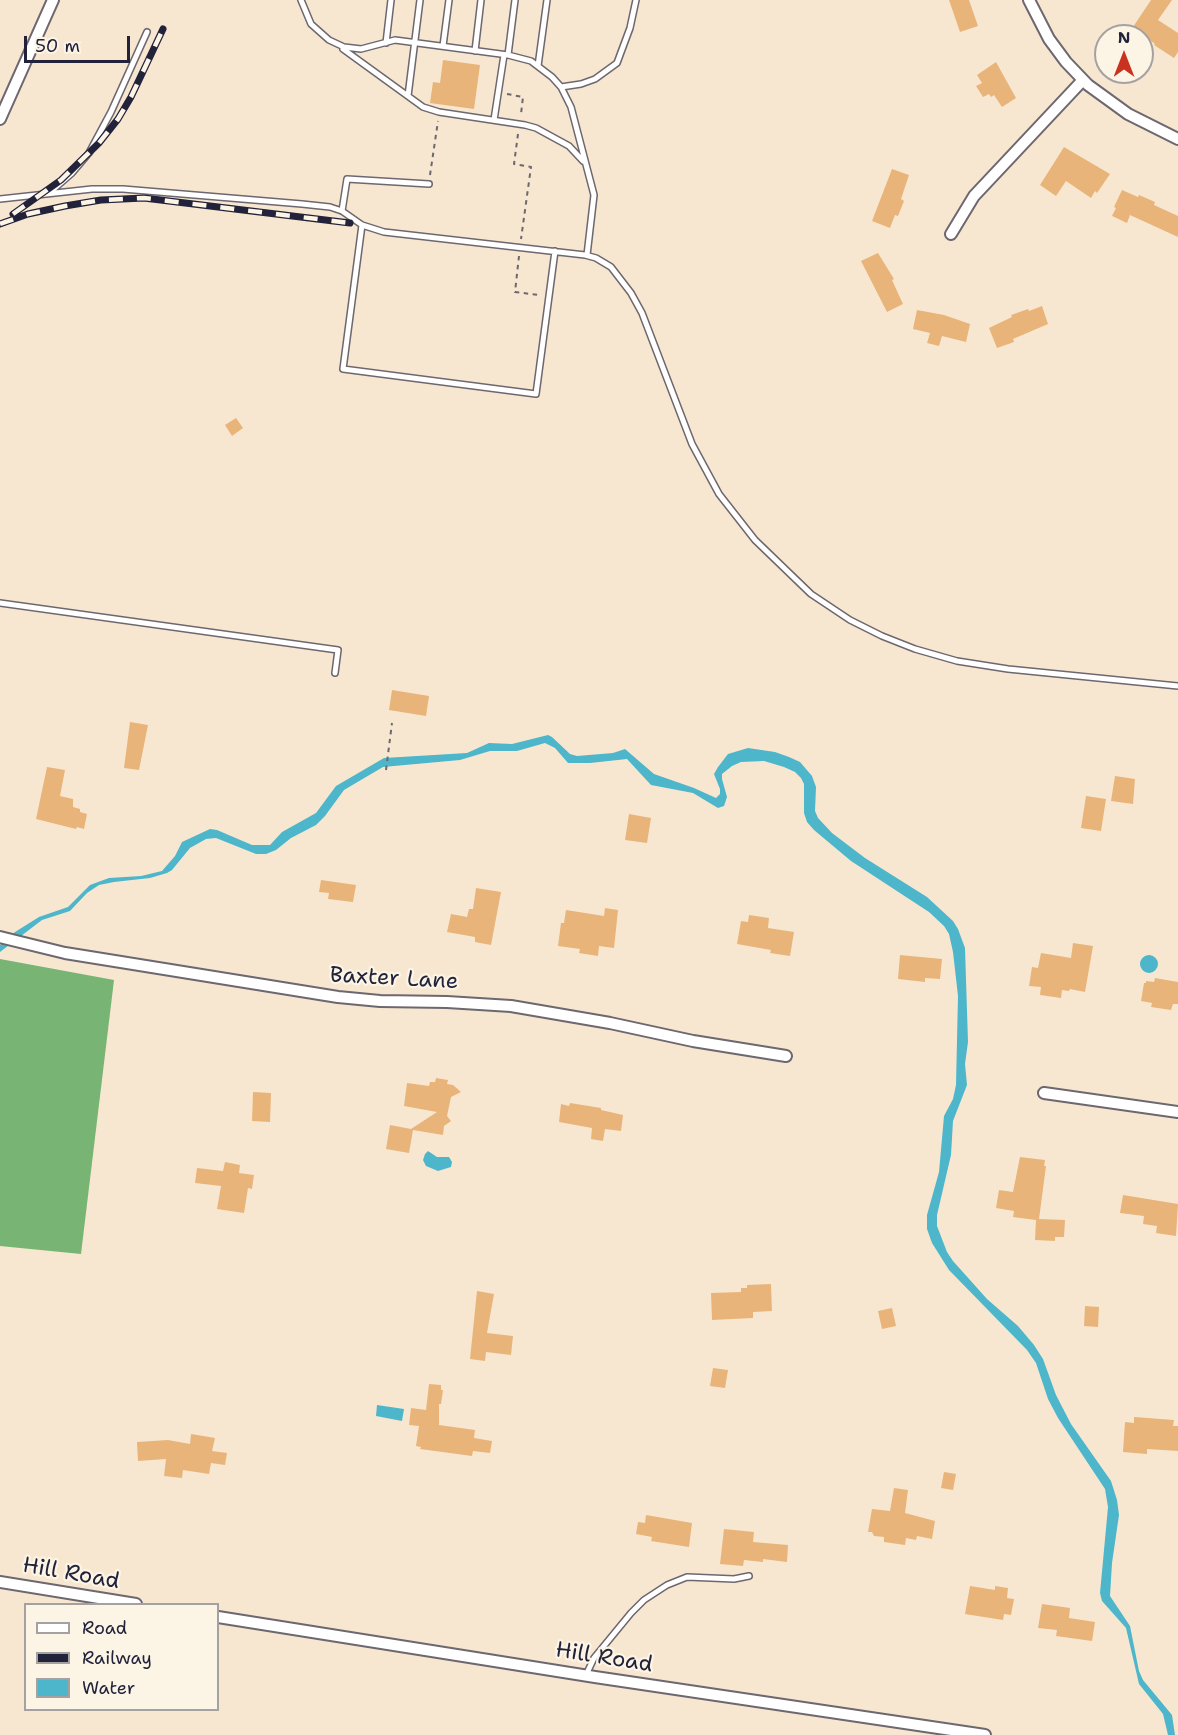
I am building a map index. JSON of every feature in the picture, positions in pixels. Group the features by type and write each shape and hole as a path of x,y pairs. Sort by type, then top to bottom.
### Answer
{"street":[{"path":"0,119 53,0"},
{"path":"1029,0 1049,39 1083,80 1128,114 1178,139"},
{"path":"951,234 974,196 1083,80"},
{"name":"Baxter Lane","path":"2,937 64,953 346,998 511,1006 610,1023 693,1041 786,1056"},
{"path":"1044,1093 1178,1112"},
{"name":"Hill Road","path":"0,1582 124,1603"},
{"name":"Hill Road","path":"219,1617 985,1735"}],"lane":[{"path":"303,0 304,10 315,29 423,107 439,112 525,124 569,146 585,163"},
{"path":"386,43 391,0"},
{"path":"408,96 420,0"},
{"path":"443,46 449,0"},
{"path":"475,51 481,0"},
{"path":"494,120 515,0"},
{"path":"538,66 547,0"},
{"path":"561,87 595,79 617,63 630,28 636,0"},
{"path":"48,194 72,173 89,153 111,112 147,32"},
{"path":"337,44 355,49 395,40 415,42 506,55 525,59 538,66 561,87 571,107 594,195 587,255"},
{"path":"342,212 347,179 429,184"},
{"path":"0,199 92,189 152,190 312,205 330,207 362,225 384,232 587,255 611,267 631,293 642,313 692,444 730,509 755,540 795,581 831,609 882,636 915,649 957,661 1008,669 1178,686"},
{"path":"362,225 343,369 536,394 555,251"},
{"path":"0,603 338,650 335,673"},
{"path":"586,1675 594,1658 631,1613 644,1600 667,1585 687,1576 734,1579 749,1576"}],"path":[{"path":"504,94 523,96 520,119"},
{"path":"429,184 439,112"},
{"path":"519,130 514,164 531,167 515,292 549,296"},
{"path":"386,770 392,723"}],"green space":[{"path":"0,959 114,980 81,1254 0,1246"}],"water":[{"path":"548,735 570,754 577,756 613,753 625,749 654,774 716,798 720,794 720,789 714,774 728,754 748,748 775,752 800,762 812,776 816,787 815,811 818,818 832,833 865,858 927,897 953,921 965,948 967,1085 953,1121 951,1155 937,1215 937,1226 953,1261 987,1299 1018,1326 1034,1345 1043,1359 1056,1395 1071,1424 1111,1481 1119,1515 1110,1596 1130,1626 1143,1680 1172,1715 1175,1735 1168,1735 1163,1714 1139,1684 1126,1628 1102,1601 1100,1593 1108,1507 1105,1489 1058,1418 1048,1399 1036,1363 1027,1350 949,1270 932,1243 927,1229 927,1215 939,1172 944,1116 953,1099 956,1085 958,996 949,934 929,912 851,861 814,830 807,822 804,813 804,784 795,772 764,761 741,762 732,766 722,774 727,797 724,806 718,808 693,793 651,785 627,759 568,763 555,748 545,743 517,751 490,751 460,760 383,767 344,790 316,825 291,838 276,850 266,854 256,854 216,838 206,839 190,848 167,873 150,878 99,885 87,893 70,911 42,920 0,952 0,945 15,932 39,917 68,907 90,885 109,878 141,876 162,871 175,856 182,842 210,829 252,845 270,845 282,832 316,813 336,786 384,758 467,753 489,743 512,744"},
{"path":"1149,955 1155,958 1158,964 1155,970 1149,973 1143,970 1140,964 1143,958"},
{"path":"428,1151 437,1157 449,1157 452,1162 451,1167 438,1171 426,1166 423,1160"},
{"path":"377,1405 404,1409 402,1421 376,1416"}],"building":[{"path":"949,0 969,0 978,26 960,32"},
{"path":"1151,0 1172,0 1158,20 1178,33 1178,52 1174,58 1154,45 1154,24 1135,24"},
{"path":"443,60 480,65 474,109 430,103 433,82 440,83"},
{"path":"996,62 1016,98 1002,107 994,95 991,97 989,94 983,97 976,86 982,83 977,75"},
{"path":"1064,147 1110,174 1091,198 1066,181 1056,196 1040,185"},
{"path":"892,169 909,175 901,199 904,201 890,228 872,221"},
{"path":"1122,190 1155,202 1154,205 1178,216 1178,237 1130,215 1127,223 1112,216"},
{"path":"878,253 894,279 892,280 903,304 887,312 861,261"},
{"path":"1042,306 1048,324 1013,339 1014,342 997,348 989,328 1012,317 1011,315"},
{"path":"917,310 944,315 970,324 966,342 942,336 939,346 927,343 930,333 913,329"},
{"path":"236,418 243,428 232,436 225,425"},
{"path":"392,690 429,696 426,716 389,710"},
{"path":"130,722 148,725 139,770 124,768"},
{"path":"47,767 65,770 60,796 73,799 73,807 87,814 84,829 36,819"},
{"path":"1115,776 1135,779 1133,804 1111,801"},
{"path":"1086,796 1106,799 1101,831 1081,828"},
{"path":"629,814 651,818 647,843 625,840"},
{"path":"321,880 356,885 353,902 328,899 329,893 319,892"},
{"path":"476,888 501,892 491,945 475,942 475,937 447,932 451,914 467,917 469,909 473,909"},
{"path":"605,908 618,910 614,948 599,946 598,956 579,953 580,949 558,946 561,923 564,923 566,910 604,916"},
{"path":"749,915 769,918 768,928 794,932 790,956 737,944 741,921 748,922"},
{"path":"1073,943 1093,946 1085,992 1062,990 1061,998 1040,995 1041,987 1029,986 1032,967 1038,968 1041,953 1071,958"},
{"path":"900,955 942,959 940,979 925,978 925,982 898,979"},
{"path":"1155,978 1178,982 1178,1004 1173,1004 1171,1010 1151,1007 1152,1003 1141,1001 1144,983 1154,982"},
{"path":"436,1078 448,1080 447,1084 453,1085 461,1092 451,1097 447,1116 451,1121 444,1126 443,1135 413,1130 409,1153 386,1149 390,1125 411,1129 437,1112 404,1106 407,1083 429,1086 430,1082 435,1082"},
{"path":"253,1092 271,1093 270,1122 252,1121"},
{"path":"570,1103 601,1108 601,1110 623,1115 621,1131 605,1129 603,1141 591,1139 592,1128 559,1122 561,1104 569,1106"},
{"path":"1020,1157 1045,1160 1039,1219 1065,1220 1064,1237 1055,1237 1055,1241 1035,1240 1036,1220 1013,1217 1014,1211 996,1208 999,1190 1013,1192"},
{"path":"225,1162 240,1165 239,1173 254,1175 252,1189 248,1188 244,1213 217,1209 221,1186 195,1183 197,1168 223,1171"},
{"path":"1123,1195 1178,1204 1176,1236 1156,1233 1157,1226 1143,1224 1144,1216 1120,1213"},
{"path":"771,1284 772,1311 753,1312 753,1318 712,1320 711,1293 741,1292 741,1288 747,1288 747,1285"},
{"path":"477,1291 494,1294 487,1333 513,1336 511,1355 486,1352 485,1361 470,1359"},
{"path":"1085,1306 1099,1307 1098,1327 1084,1326"},
{"path":"892,1308 896,1326 882,1329 878,1311"},
{"path":"713,1368 728,1370 725,1388 710,1386"},
{"path":"429,1384 441,1385 441,1390 443,1390 441,1404 439,1404 439,1425 475,1430 474,1438 492,1441 490,1453 473,1451 472,1456 420,1449 421,1447 416,1446 419,1426 409,1425 411,1408 426,1410"},
{"path":"1134,1417 1174,1420 1173,1426 1178,1426 1178,1451 1147,1449 1147,1454 1123,1452 1125,1422 1134,1423"},
{"path":"191,1434 215,1438 212,1451 227,1453 225,1465 211,1463 209,1474 183,1470 182,1478 164,1476 166,1459 138,1461 137,1442 168,1440 190,1444"},
{"path":"944,1472 956,1474 953,1490 941,1488"},
{"path":"894,1488 908,1490 905,1513 935,1521 932,1539 917,1536 916,1540 906,1538 905,1545 884,1542 884,1537 874,1536 872,1532 868,1532 872,1509 890,1511"},
{"path":"646,1515 692,1523 689,1547 651,1541 652,1537 636,1534 638,1522 645,1523"},
{"path":"724,1529 754,1532 753,1542 788,1545 787,1562 763,1559 763,1562 744,1560 743,1566 720,1564"},
{"path":"970,1586 995,1590 995,1586 1008,1588 1007,1598 1014,1599 1011,1615 1004,1614 1003,1620 965,1614"},
{"path":"1042,1604 1070,1608 1069,1618 1095,1622 1092,1641 1056,1636 1057,1630 1038,1628"}],"railway":[{"path":"13,214 61,180 99,143 118,119 131,97 163,29"},
{"path":"0,224 28,214 65,206 101,200 144,198 350,223"}]}
